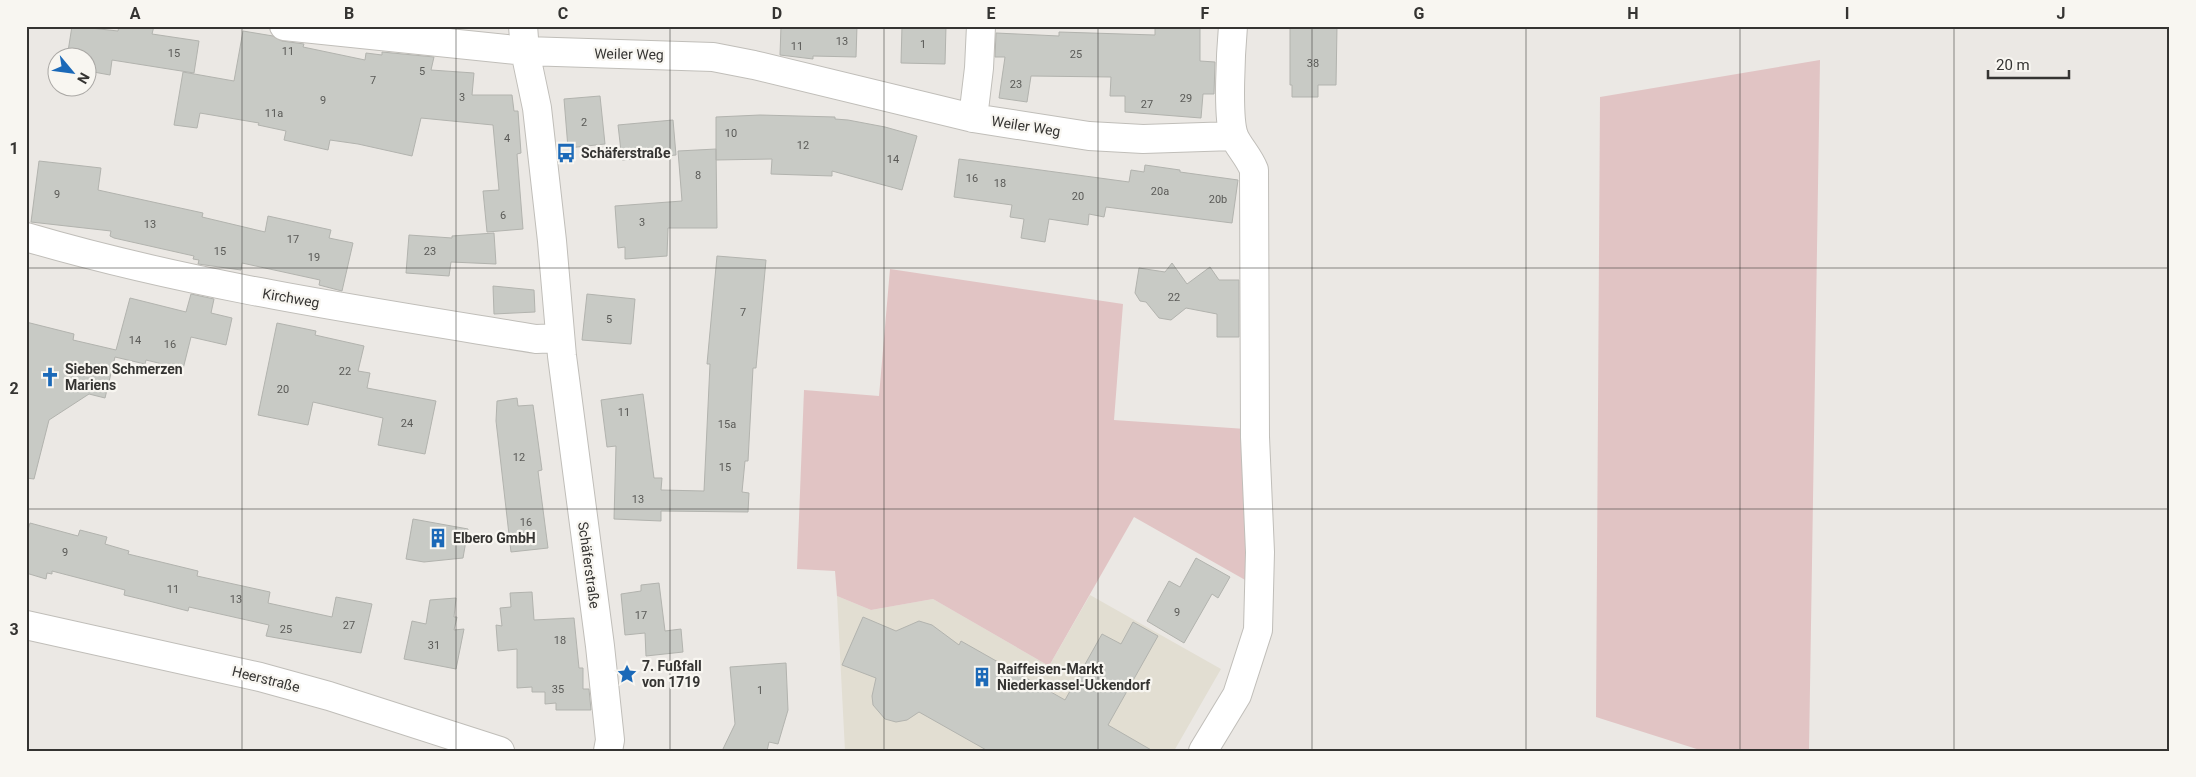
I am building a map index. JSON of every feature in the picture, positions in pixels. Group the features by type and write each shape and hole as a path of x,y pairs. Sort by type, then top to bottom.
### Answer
{"street":[{"name":"Weiler Weg","path":"284,26 524,39 713,57 974,118 1098,136 1143,139 1234,136"},
{"path":"974,118 981,26"},
{"path":"1203,751 1237,695 1258,630 1260,552 1255,430 1254,170 1248,156 1234,136 1230,111 1233,26"},
{"name":"Schäferstraße","path":"524,39 537,108 560,338 600,646 610,740 608,751"},
{"name":"Kirchweg","path":"26,238 172,275 268,294 536,339 560,338"},
{"name":"Heerstraße","path":"26,625 260,677 329,696 500,751"}],"shaded area":[{"path":"1820,60 1809,751 1703,751 1596,717 1600,97"},
{"path":"890,269 1123,304 1114,420 1246,429 1247,581 1134,517 1049,666 933,599 871,610 837,596 835,571 797,569 804,390 879,396"},
{"path":"1090,595 1221,669 1174,751 845,751 837,596 871,610 933,599 1049,666"}],"building":[{"path":"72,26 118,31 119,26 154,26 152,34 199,41 194,73 112,60 110,75 98,73 98,48 69,48"},
{"path":"781,26 857,26 856,57 813,56 813,59 780,55"},
{"path":"902,26 946,26 945,64 901,63"},
{"path":"1155,26 1200,26 1200,61 1215,62 1214,94 1203,94 1201,118 1125,112 1125,96 1110,96 1111,77 1031,76 1027,102 999,98 1005,57 995,57 996,33 1059,36 1059,32 1155,35"},
{"path":"1290,26 1337,26 1336,85 1318,85 1318,97 1292,97 1292,85 1290,85"},
{"path":"243,31 273,36 282,41 304,44 303,47 365,60 366,53 382,55 382,52 434,57 431,70 474,73 472,95 512,95 514,111 518,111 521,153 517,154 523,229 487,232 483,191 499,190 493,125 421,118 412,156 330,140 328,150 284,140 286,131 258,125 259,123 200,113 197,128 174,125 183,72 234,81"},
{"path":"600,96 605,144 568,148 564,99"},
{"path":"760,115 835,117 835,119 885,127 917,136 902,190 832,171 832,176 771,174 772,159 716,160 716,117"},
{"path":"673,120 676,155 622,160 618,125"},
{"path":"716,149 717,228 668,228 667,256 625,259 625,247 618,248 615,206 682,201 678,151"},
{"path":"959,159 1129,182 1131,170 1144,172 1145,165 1238,180 1232,223 1106,207 1104,217 1089,214 1088,225 1049,219 1045,242 1021,238 1024,219 1010,217 1012,205 954,197"},
{"path":"39,161 101,168 98,190 203,213 202,217 265,232 268,216 331,230 329,238 353,243 342,291 319,285 320,280 242,263 241,270 198,264 199,260 193,259 194,256 114,238 110,236 111,231 31,222"},
{"path":"494,233 496,264 451,262 449,276 406,273 409,235 452,238 452,236"},
{"path":"717,256 766,260 756,368 753,368 748,461 745,461 742,492 749,493 748,512 661,511 661,521 614,519 616,446 607,447 601,400 643,394 654,478 662,478 661,490 704,491 710,364 707,364"},
{"path":"1172,263 1187,284 1210,267 1219,280 1239,280 1239,337 1217,337 1217,314 1186,308 1171,320 1159,318 1146,302 1140,301 1135,293 1139,268 1165,272"},
{"path":"493,286 534,290 535,312 494,314"},
{"path":"191,294 214,299 211,313 232,318 226,345 191,337 183,369 146,360 145,364 115,357 105,398 89,394 49,420 34,479 26,478 26,322 74,334 73,340 116,350 130,298 186,312"},
{"path":"587,294 635,299 631,344 582,340"},
{"path":"277,323 316,331 315,335 364,346 358,371 370,373 367,388 436,401 425,454 378,445 383,418 313,402 308,425 258,415"},
{"path":"517,398 518,406 533,405 542,470 538,471 548,548 511,552 496,421 497,401"},
{"name":"Elbero GmbH","path":"413,519 468,529 463,558 424,562 406,559"},
{"path":"30,523 78,536 80,530 107,537 105,544 129,551 128,554 198,571 197,576 270,592 268,603 332,617 336,597 372,604 361,653 266,636 269,625 189,607 188,611 124,595 125,590 52,571 52,574 47,573 46,579 26,573 26,537"},
{"path":"1196,558 1230,577 1218,598 1212,594 1184,643 1147,621 1169,581 1180,587"},
{"path":"659,583 665,631 681,629 683,652 646,656 645,633 625,635 621,594 641,591 641,585"},
{"path":"532,592 534,620 574,618 579,668 583,668 583,689 589,689 591,710 556,710 556,703 545,704 545,692 532,692 532,687 517,688 517,649 498,651 496,625 502,626 500,608 511,607 510,593"},
{"path":"456,598 454,617 457,617 454,630 464,629 456,669 404,659 412,621 426,624 430,600"},
{"path":"863,617 896,631 919,621 932,625 959,645 961,641 1065,700 1102,634 1121,644 1133,622 1158,636 1108,725 1153,751 988,751 919,712 907,720 896,722 885,719 873,705 872,696 876,678 842,665"},
{"path":"786,663 788,710 778,744 769,742 767,751 722,751 735,724 730,667"}],"place":[{"name":"Schäferstraße","path":"566,153"},
{"name":"Sieben Schmerzen Mariens","path":"50,377"},
{"name":"Elbero GmbH","path":"438,538"},
{"name":"7. Fußfall von 1719","path":"627,674"},
{"name":"Raiffeisen-Markt Niederkassel-Uckendorf","path":"982,677"}]}
